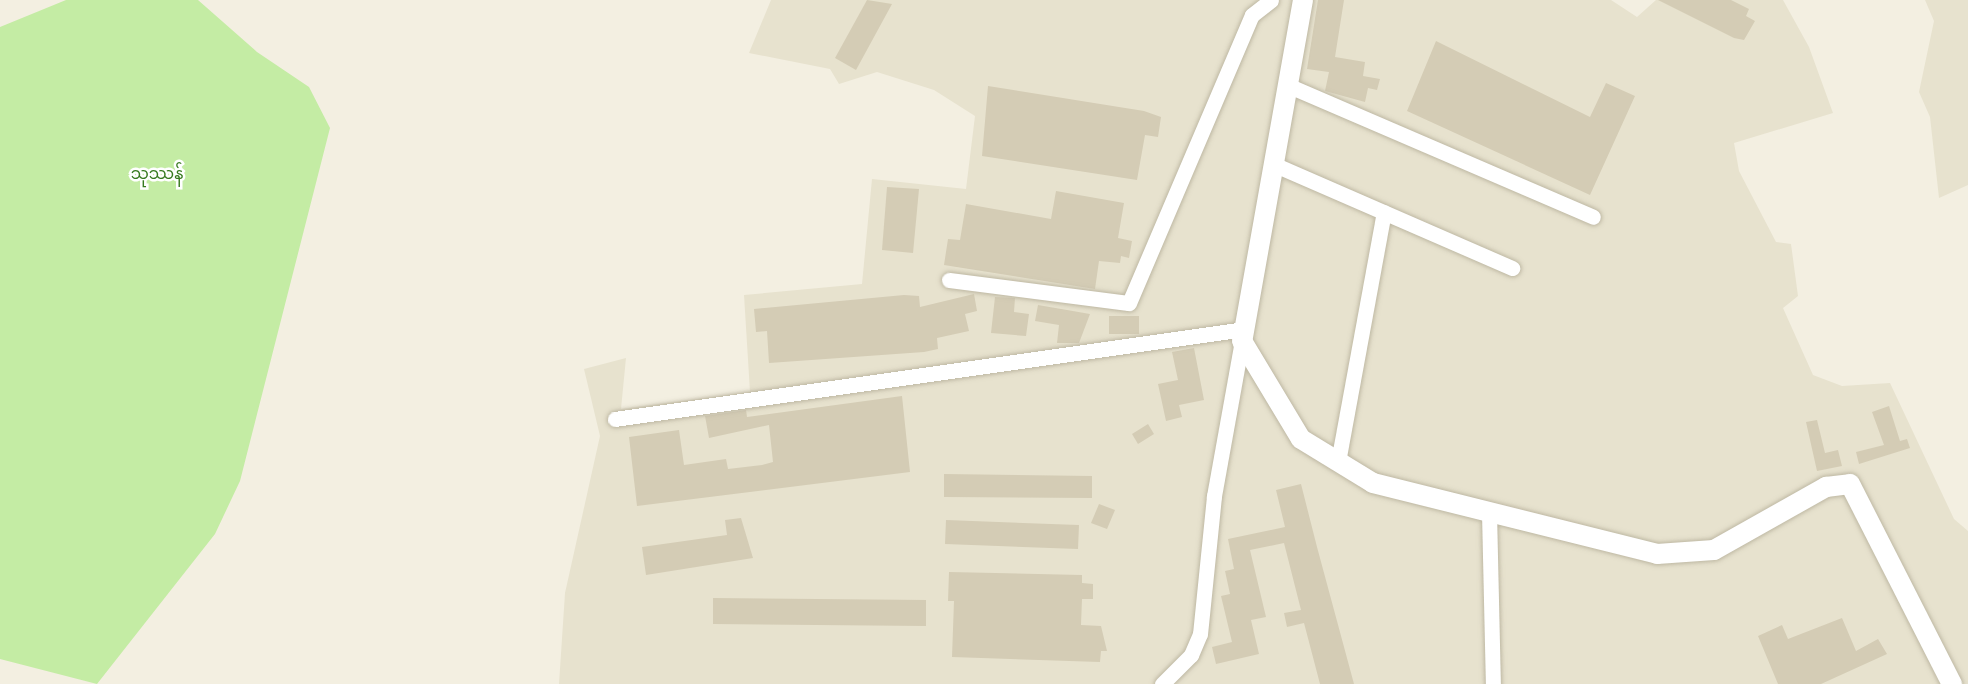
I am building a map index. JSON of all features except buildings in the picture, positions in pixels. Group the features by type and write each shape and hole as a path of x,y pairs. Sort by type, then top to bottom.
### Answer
{"street":[{"path":"949,280 1129,303 1252,15 1271,0"},
{"path":"1162,684 1191,656 1200,634 1214,496 1303,0"},
{"path":"1287,85 1593,217"},
{"path":"1273,164 1512,268"},
{"path":"1338,462 1384,212"},
{"path":"615,419 1243,335"},
{"path":"1243,335 1301,439 1373,483 1657,554 1714,550 1826,487 1850,484 1952,684"},
{"path":"1489,512 1493,684"}],"shaded area":[{"path":"771,0 1611,0 1637,17 1656,0 1783,0 1809,47 1833,113 1734,143 1739,171 1776,242 1791,244 1798,296 1783,308 1813,375 1842,386 1890,383 1954,519 1968,531 1968,684 559,684 565,593 600,436 584,369 626,358 621,409 750,392 744,295 862,284 872,179 966,189 975,116 934,90 877,72 839,84 830,69 749,53"},
{"path":"1925,0 1968,0 1968,185 1939,198 1930,117 1919,92 1934,21"}],"green space":[{"name":"သုဿန်","path":"66,0 198,0 257,52 309,87 330,128 240,481 215,534 97,684 0,659 0,27"}]}
